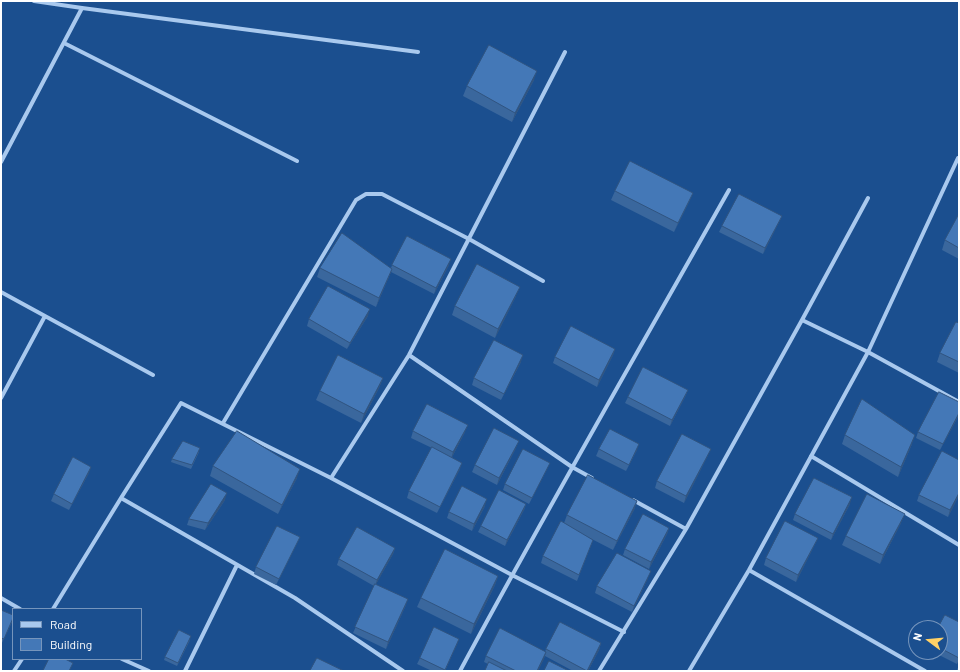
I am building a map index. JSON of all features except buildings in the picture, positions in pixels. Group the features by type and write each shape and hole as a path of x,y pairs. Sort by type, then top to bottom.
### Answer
{"street":[{"path":"34,1 418,52"},
{"path":"1,162 82,8"},
{"path":"64,43 297,161"},
{"path":"331,478 409,355 565,52"},
{"path":"689,671 749,570 868,352 958,158"},
{"path":"460,671 572,467 730,190"},
{"path":"223,423 356,200 366,194 382,194 469,239 543,281"},
{"path":"600,671 686,528 868,198"},
{"path":"1,292 153,375"},
{"path":"1,398 44,316"},
{"path":"802,320 868,352 959,402"},
{"path":"409,355 572,467 599,482"},
{"path":"53,608 181,403 331,478 512,575 624,632"},
{"path":"811,456 959,545"},
{"path":"626,496 686,528"},
{"path":"121,498 295,598 403,671"},
{"path":"185,671 237,565"},
{"path":"749,570 925,671"},
{"path":"1,598 18,608"},
{"path":"14,671 21,660"},
{"path":"124,660 149,671"}]}
